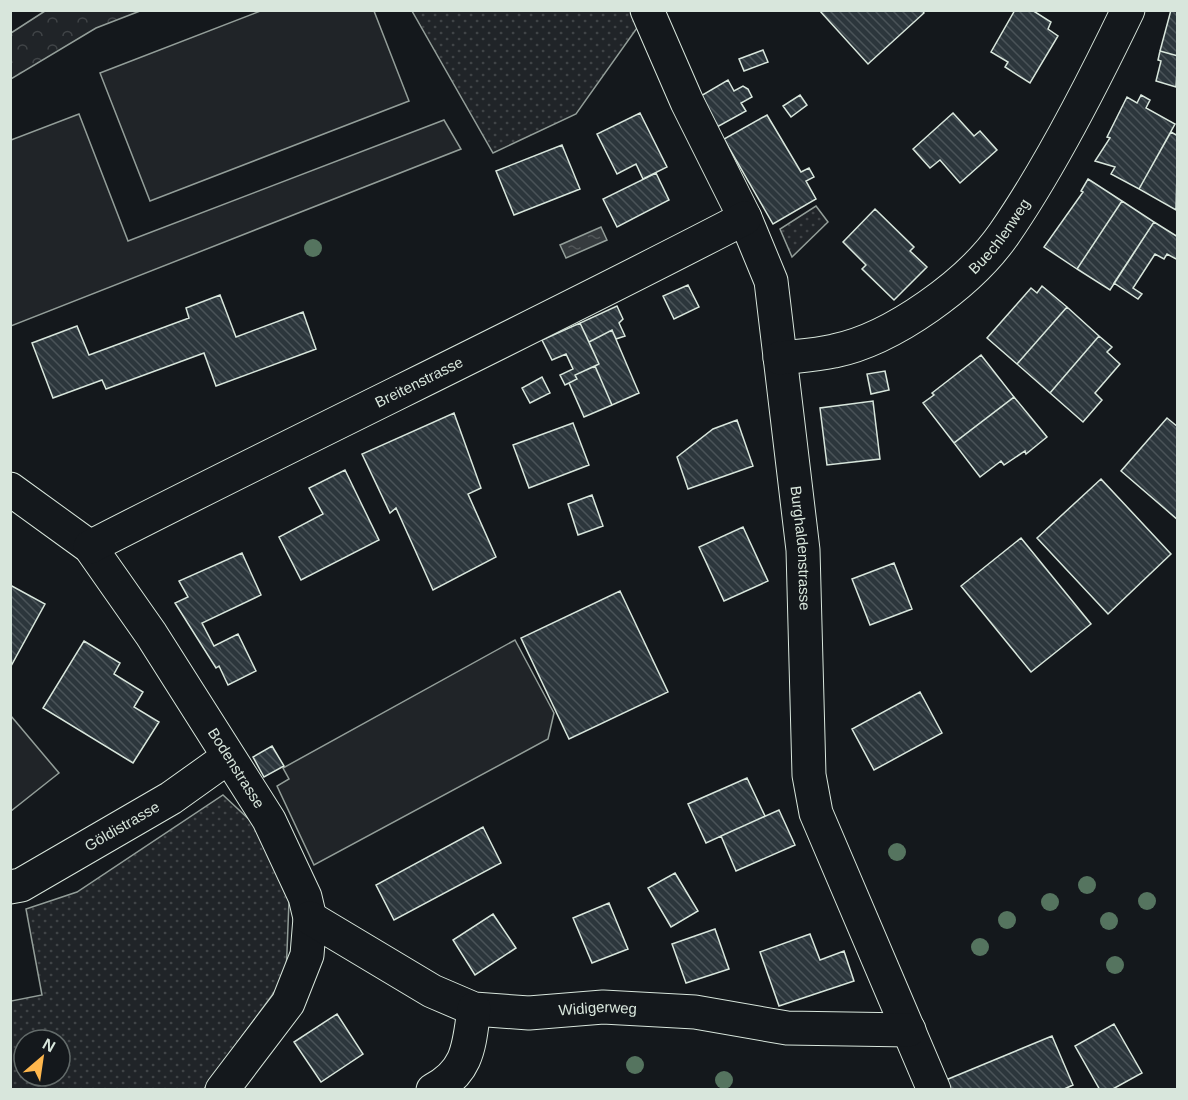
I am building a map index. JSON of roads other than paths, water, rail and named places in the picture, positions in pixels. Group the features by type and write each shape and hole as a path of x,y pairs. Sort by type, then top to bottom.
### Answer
{"street":[{"name":"Burghaldenstrasse","path":"647,10 687,102 745,218 771,280 803,550 809,775 816,813 934,1089"},
{"name":"Buechlenweg","path":"780,358 835,351 883,334 945,293 976,266 1003,235 1045,168 1128,10"},
{"name":"Breitenstrasse","path":"90,547 316,431 549,320 745,218"},
{"name":"Bodenstrasse","path":"10,489 90,547 176,673 227,758 269,820 305,897 310,918 307,955 288,1003 222,1089"},
{"name":"Göldistrasse","path":"10,887 21,885 171,798 227,758"},
{"name":"Widigerweg","path":"310,918 432,991 474,1009 529,1013 603,1007 695,1012 787,1028 909,1030"},
{"path":"433,1089 449,1082 468,1055 474,1009"}],"water":[{"path":"601,227 607,240 566,258 560,245"}]}
